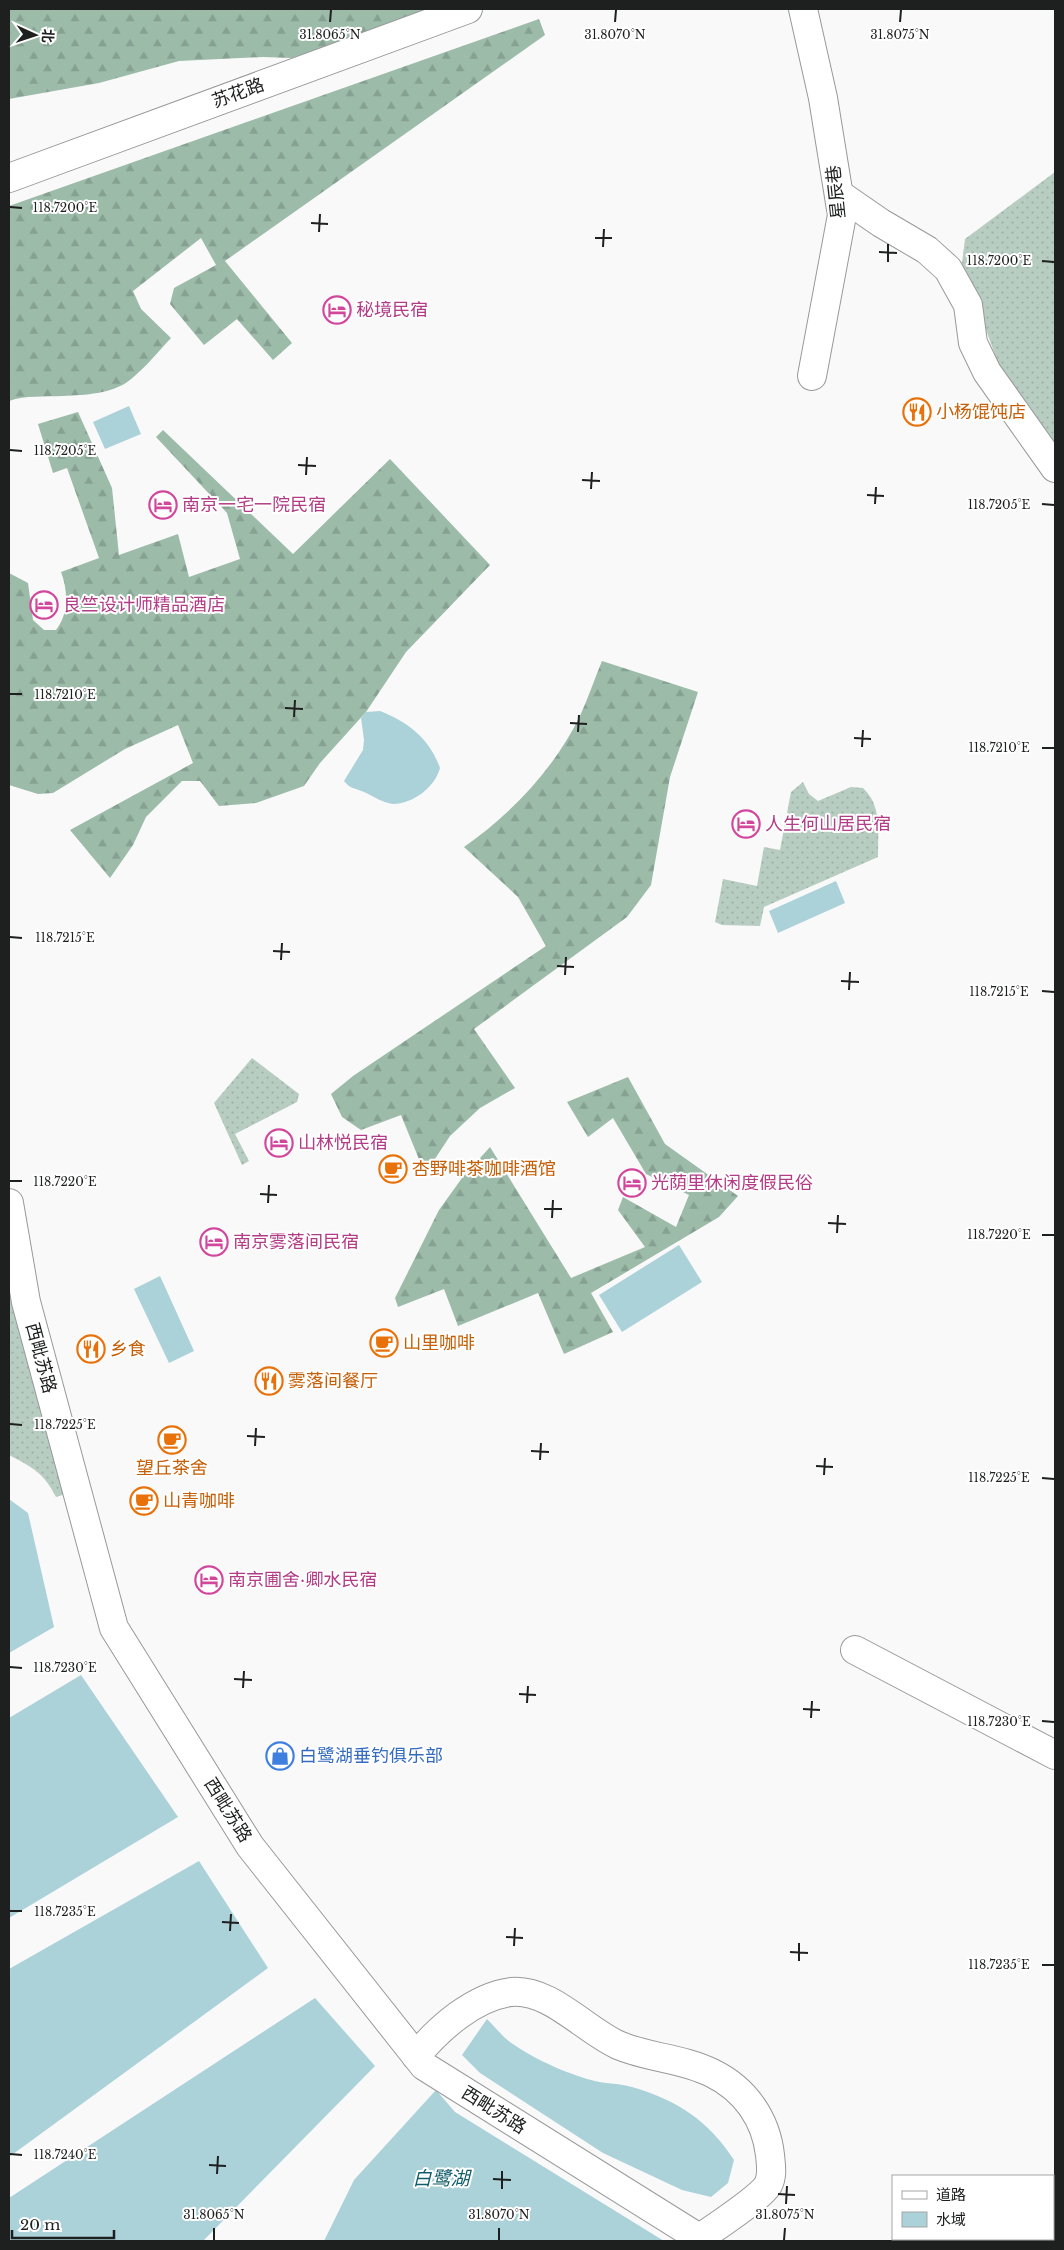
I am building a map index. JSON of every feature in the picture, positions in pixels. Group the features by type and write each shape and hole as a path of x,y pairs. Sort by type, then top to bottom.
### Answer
{"street":[{"name":"苏花路","path":"9,178 468,9"},
{"name":"星辰巷","path":"803,9 823,98 842,215 812,376"},
{"path":"839,194 881,223 927,250 948,269 968,305 973,342 987,372 1055,468"},
{"name":"西毗苏路","path":"9,1203 26,1302 114,1628 250,1846 424,2066 702,2240"},
{"path":"855,1650 1055,1755"},
{"path":"416,2056 438,2033 477,2003 512,1992 528,1993 544,1999 618,2045 677,2060 713,2073 740,2092 757,2112 768,2141 772,2173 767,2186 702,2240"}],"green space":[{"path":"9,9 437,9 292,58 263,57 179,61 99,83 9,99"},
{"path":"539,19 545,35 225,261 292,343 273,360 237,319 204,345 170,304 174,288 216,265 201,238 133,291 141,309 171,338 136,375 123,385 98,393 29,397 9,401 9,206"},
{"path":"1055,172 1055,456 1003,377 962,263 965,239"},
{"path":"78,412 112,488 119,555 178,534 189,577 240,559 227,513 156,437 163,430 293,554 390,459 490,565 406,652 366,712 320,763 304,786 256,803 219,806 200,781 182,781 146,817 133,845 110,878 70,830 193,763 178,725 125,749 53,793 38,794 9,785 9,573 28,583 33,620 44,630 56,630 63,617 66,602 65,586 61,572 99,558 67,468 53,473 38,424"},
{"path":"602,661 698,692 670,777 651,885 627,917 474,1029 515,1088 480,1108 450,1136 425,1174 401,1115 361,1130 342,1117 331,1094 353,1076 546,946 518,897 464,847 498,820 544,773 569,737 579,718"},
{"path":"803,782 809,794 818,801 851,787 863,788 873,803 878,820 878,857 764,907 760,926 722,925 715,922 723,879 757,886 764,847 780,850 791,792"},
{"path":"252,1058 299,1094 297,1102 235,1134 249,1161 242,1165 214,1103"},
{"path":"628,1077 665,1144 738,1196 719,1217 591,1293 613,1332 564,1354 538,1293 458,1326 444,1289 398,1307 395,1298 439,1210 462,1178 490,1147 571,1278 645,1247 618,1210 623,1197 676,1227 689,1195 646,1174 613,1118 588,1137 567,1102"},
{"path":"9,1249 66,1494 56,1497 42,1476 9,1455"}],"water":[{"path":"129,406 141,434 105,449 93,422"},
{"path":"380,711 400,720 417,733 430,748 440,768 428,788 415,798 401,803 393,804 382,801 351,787 344,781 363,750 364,740 361,718 366,712"},
{"path":"836,881 845,903 778,933 769,911"},
{"path":"679,1245 702,1282 622,1332 599,1295"},
{"path":"160,1276 194,1351 169,1363 134,1289"},
{"path":"9,1499 28,1513 54,1627 9,1653"},
{"path":"81,1675 178,1817 9,1918 9,1718"},
{"path":"199,1861 268,1968 9,2157 9,1969"},
{"path":"315,1998 375,2066 203,2241 9,2241 9,2198"},
{"path":"487,2019 513,2044 546,2063 591,2080 627,2086 648,2092 663,2098 690,2114 714,2134 734,2160 728,2183 711,2197 682,2190 603,2153 480,2073 462,2055"},
{"name":"白鹭湖","path":"436,2090 455,2112 664,2241 324,2241 354,2180"}],"place":[{"name":"秘境民宿","path":"337,310"},
{"name":"小杨馄饨店","path":"917,412"},
{"name":"南京一宅一院民宿","path":"163,505"},
{"name":"良竺设计师精品酒店","path":"44,605"},
{"name":"人生何山居民宿","path":"746,824"},
{"name":"山林悦民宿","path":"279,1143"},
{"name":"杏野啡茶咖啡酒馆","path":"393,1169"},
{"name":"光荫里休闲度假民俗","path":"632,1183"},
{"name":"南京雾落间民宿","path":"214,1242"},
{"name":"山里咖啡","path":"384,1343"},
{"name":"乡食","path":"91,1349"},
{"name":"雾落间餐厅","path":"269,1381"},
{"name":"望丘茶舍","path":"172,1440"},
{"name":"山青咖啡","path":"144,1501"},
{"name":"南京圃舍·卿水民宿","path":"209,1580"},
{"name":"白鹭湖垂钓俱乐部","path":"280,1756"}]}
